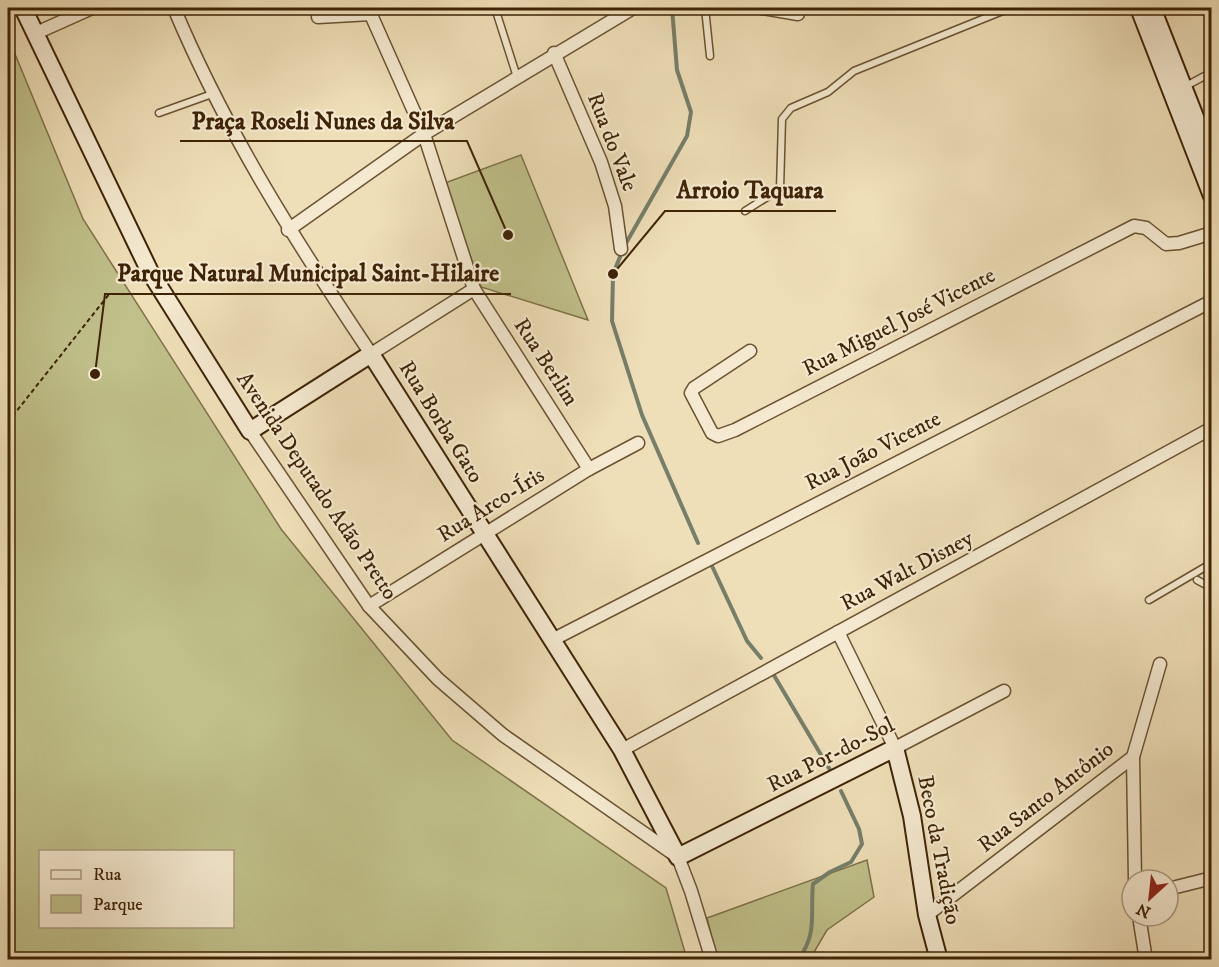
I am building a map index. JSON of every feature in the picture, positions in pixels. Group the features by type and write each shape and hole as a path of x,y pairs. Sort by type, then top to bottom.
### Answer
{"street":[{"name":"Avenida Deputado Adão Pretto","path":"23,8 150,272 249,431 369,606 438,679 503,735 678,857"},
{"path":"34,34 92,8"},
{"name":"Rua Borba Gato","path":"174,8 212,94 288,230 371,354 554,639 622,750 678,857"},
{"path":"288,230 424,134 633,8"},
{"path":"762,8 798,14"},
{"path":"1139,8 1212,196"},
{"path":"1152,8 1212,160"},
{"path":"318,17 370,11"},
{"name":"Rua Berlim","path":"370,11 424,134 474,289 589,469"},
{"name":"Rua do Vale","path":"554,54 601,162 615,206 621,249"},
{"name":"Rua Miguel José Vicente","path":"750,351 694,388 691,393 712,433 718,436 735,430 1134,226 1146,228 1166,244 1179,243 1212,233"},
{"path":"249,431 474,289"},
{"name":"Rua João Vicente","path":"554,639 1212,301"},
{"name":"Rua Walt Disney","path":"622,750 1212,428"},
{"name":"Rua Arco-Íris","path":"369,606 589,469 638,443"},
{"path":"838,632 895,748"},
{"path":"1135,868 1133,757 1160,664"},
{"name":"Rua Por-do-Sol","path":"678,857 1004,691"},
{"name":"Beco da Tradição","path":"895,748 912,816 927,915 939,960"},
{"name":"Rua Santo Antônio","path":"927,915 1133,757"},
{"path":"678,857 692,891 712,960"},
{"path":"1180,886 1212,878"},
{"path":"1141,928 1146,960"}],"lane":[{"path":"495,8 516,77"},
{"path":"705,8 710,56"},
{"path":"745,211 780,189 782,119 791,108 828,92 854,71 1010,8"},
{"path":"1183,88 1212,72"},
{"path":"159,113 212,94"},
{"path":"1149,600 1212,563"},
{"path":"1197,580 1212,588"}],"path":[{"path":"8,422 110,293"}],"green space":[{"path":"8,37 83,219 281,529 452,740 666,888 687,959 8,959"},
{"path":"521,155 588,320 481,287 445,183"},
{"path":"867,860 874,897 827,930 810,959 717,959 707,918"}],"waterway":[{"path":"625,245 687,136 691,112 677,70 672,8"},
{"path":"622,252 613,274 612,321 642,415 698,543"},
{"path":"712,566 747,641 761,658"},
{"path":"772,672 830,770"},
{"path":"798,960 811,932 813,884 830,872 851,862 862,844 859,829 841,791"}],"place":[{"name":"Praça Roseli Nunes da Silva","path":"508,235"},
{"name":"Arroio Taquara","path":"613,274"},
{"name":"Parque Natural Municipal Saint-Hilaire","path":"95,374"}]}
